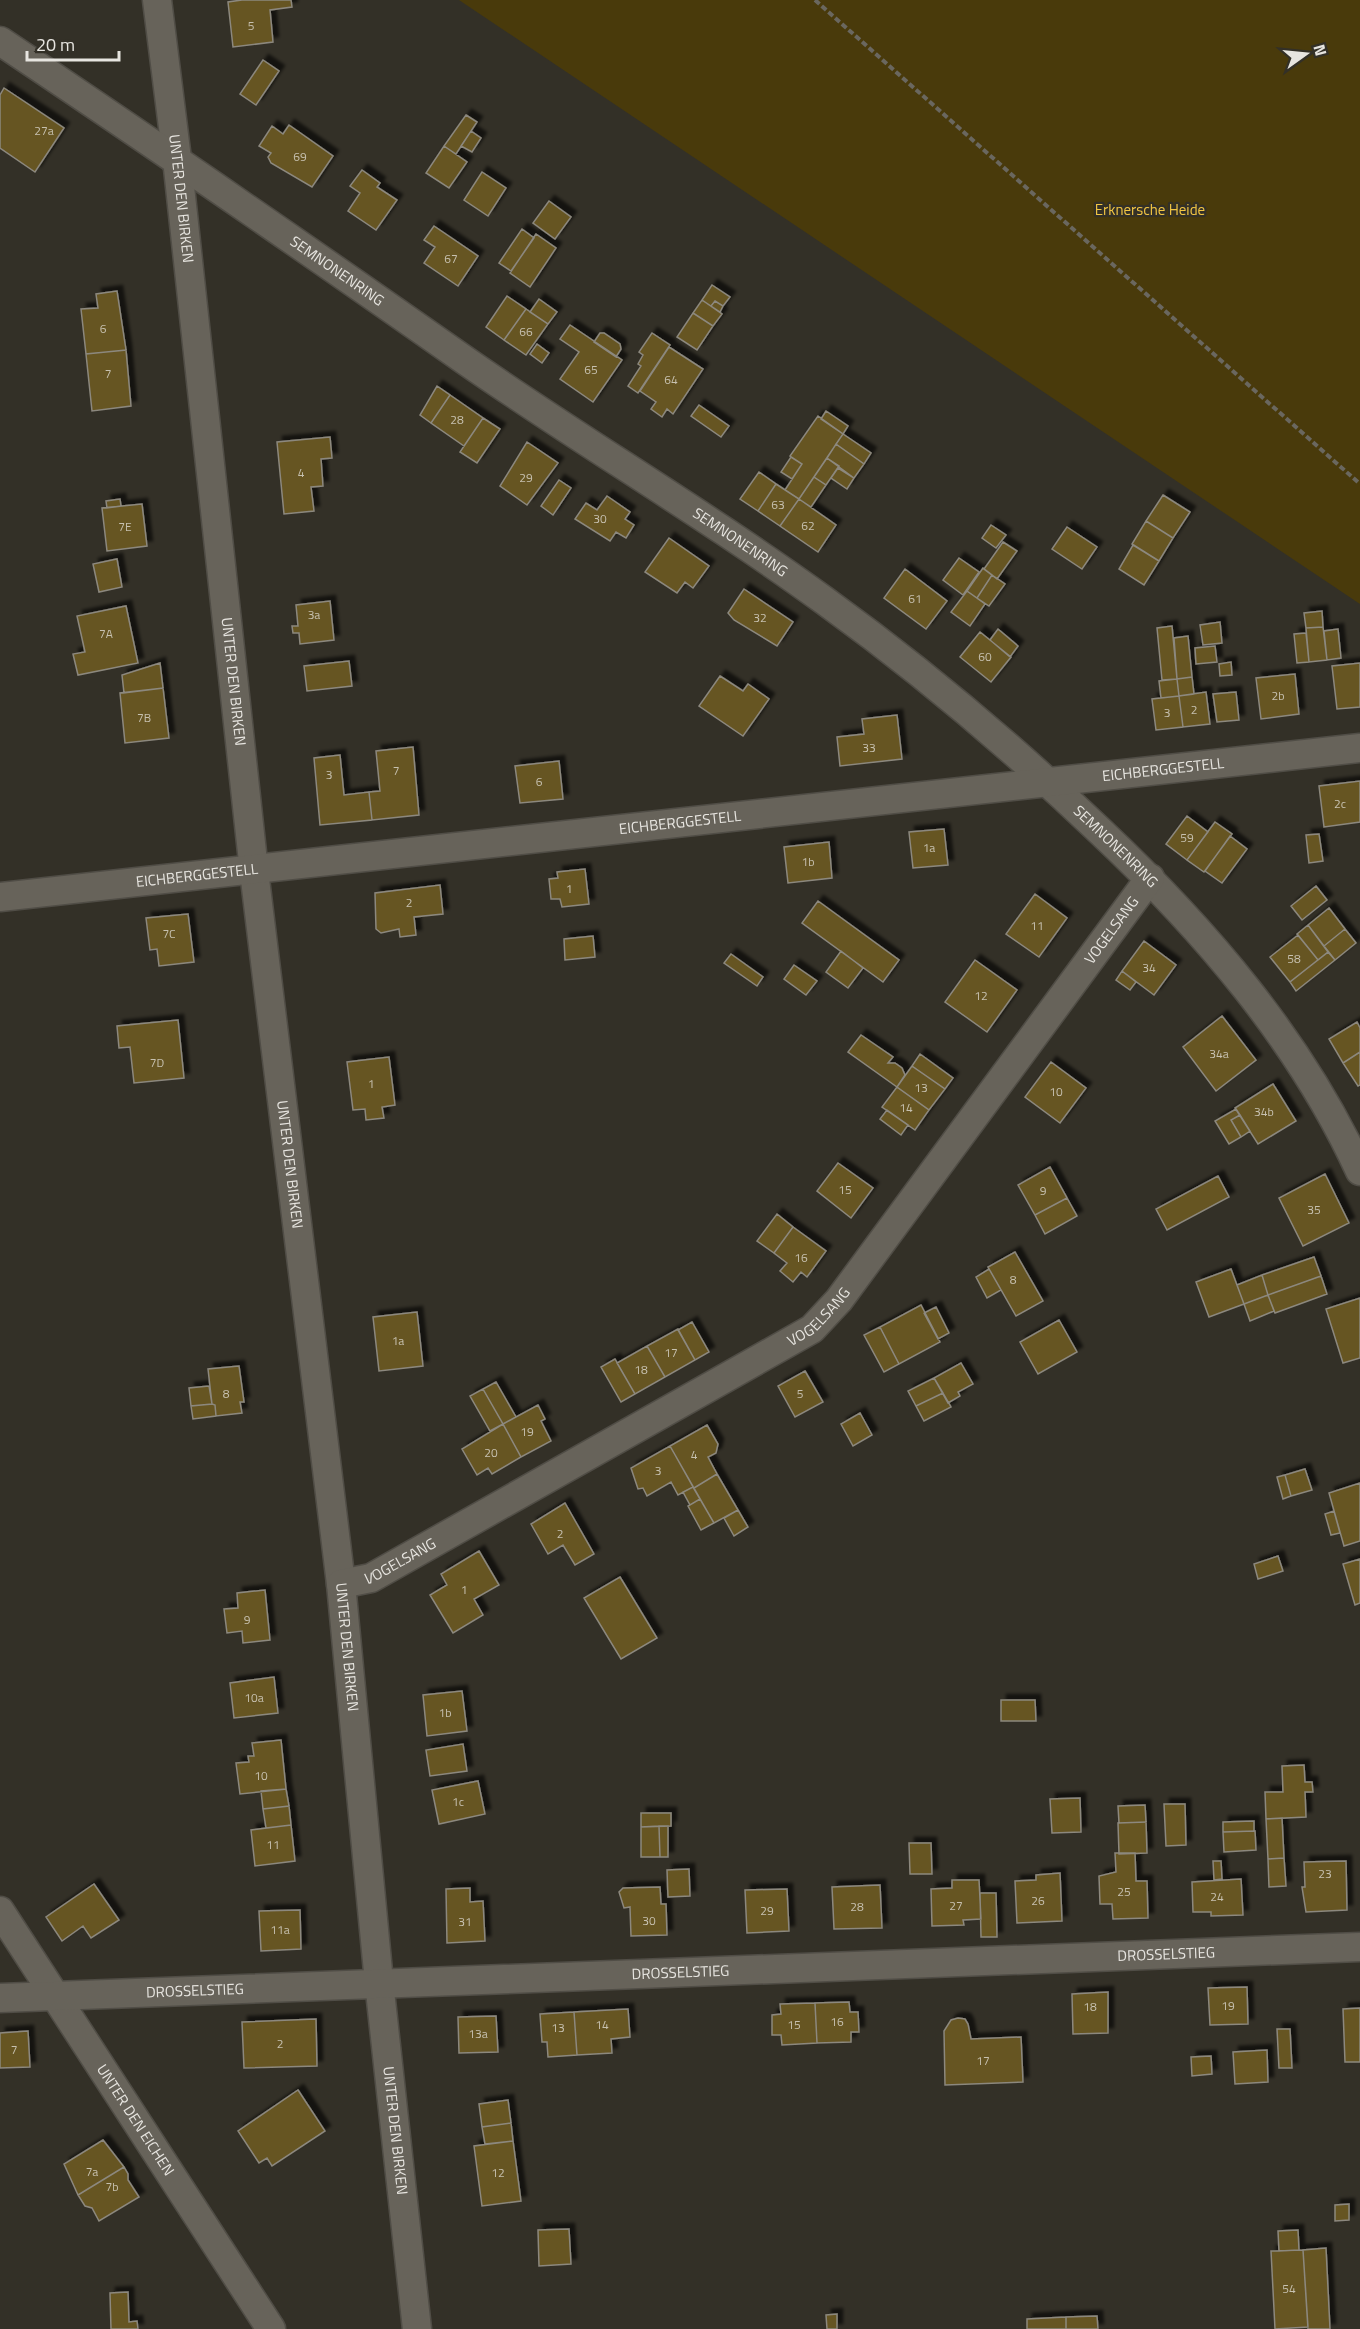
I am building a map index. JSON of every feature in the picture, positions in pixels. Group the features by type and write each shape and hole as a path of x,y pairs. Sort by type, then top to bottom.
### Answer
{"street":[{"name":"UNTER DEN BIRKEN","path":"157,0 177,159 254,871 341,1584 379,1982 417,2329"},
{"name":"SEMNONENRING","path":"0,41 177,159 465,360 826,602 947,693 1048,782 1150,878 1197,929 1253,997 1298,1061 1341,1129 1360,1171"},
{"name":"EICHBERGGESTELL","path":"0,897 254,871 1360,748"},
{"name":"VOGELSANG","path":"341,1584 371,1578 812,1329 839,1300 1150,878"},
{"name":"UNTER DEN EICHEN","path":"0,1911 271,2329"},
{"name":"DROSSELSTIEG","path":"0,1998 1360,1947"}],"path":[{"path":"815,0 1360,484"}],"green space":[{"name":"Erknersche Heide","path":"459,0 1360,0 1360,604"}],"building":[{"path":"291,0 292,7 270,10 273,42 233,47 228,2"},
{"path":"263,60 279,71 256,105 240,94"},
{"path":"4,88 64,128 35,172 0,148 0,95"},
{"path":"466,115 477,122 456,154 444,146"},
{"path":"289,125 333,156 312,187 271,163 268,157 271,153 259,146 272,126 283,134"},
{"path":"471,131 481,138 472,152 461,146"},
{"path":"444,146 467,162 449,188 426,173"},
{"path":"362,170 380,183 377,187 397,200 376,230 348,211 360,193 350,186"},
{"path":"482,172 506,188 488,216 464,200"},
{"path":"549,201 571,217 555,239 533,223"},
{"path":"434,226 478,256 458,286 424,263 435,247 424,240"},
{"path":"522,229 534,238 511,271 499,263"},
{"path":"536,234 556,248 530,287 510,273"},
{"path":"712,285 730,297 723,306 715,301 711,306 702,300"},
{"path":"117,291 126,350 86,354 81,309 98,308 96,294"},
{"path":"507,296 526,309 504,340 486,327"},
{"path":"539,299 557,312 548,324 530,312"},
{"path":"702,300 722,314 713,326 693,313"},
{"path":"715,301 723,306 720,312 711,306"},
{"path":"526,309 548,324 526,355 504,340"},
{"path":"693,313 713,326 697,350 677,337"},
{"path":"570,325 622,360 593,402 560,379 579,352 560,339"},
{"path":"600,333 604,333 620,344 621,349 616,357 594,342"},
{"path":"652,333 670,345 638,393 628,386 641,366 638,364 643,355 639,352"},
{"path":"537,344 549,353 542,363 530,354"},
{"path":"669,347 703,369 673,414 667,409 662,417 651,409 656,402 640,391"},
{"path":"126,350 131,406 92,411 86,354"},
{"path":"437,386 450,395 431,423 420,415"},
{"path":"450,395 483,418 464,446 431,423"},
{"path":"699,405 729,426 721,437 691,416"},
{"path":"826,411 848,426 843,434 821,419"},
{"path":"818,416 843,434 799,499 785,490 802,464 790,456"},
{"path":"483,418 500,429 477,463 460,452"},
{"path":"843,434 871,453 864,464 836,444"},
{"path":"330,437 332,458 321,459 323,486 311,487 314,511 284,514 277,442"},
{"path":"527,442 558,463 527,505 500,486"},
{"path":"836,444 864,464 854,478 827,458"},
{"path":"791,457 802,464 792,479 781,472"},
{"path":"827,458 839,466 826,485 814,477"},
{"path":"838,468 854,478 847,489 831,478"},
{"path":"759,472 776,484 758,511 740,499"},
{"path":"814,477 826,485 811,507 799,499"},
{"path":"559,480 571,488 553,515 541,506"},
{"path":"776,484 799,499 780,526 758,511"},
{"path":"1163,495 1190,512 1173,538 1146,521"},
{"path":"607,496 630,512 625,519 634,525 626,538 616,532 610,541 575,519 586,503 597,510"},
{"path":"120,499 121,506 107,508 106,501"},
{"path":"799,499 836,525 818,552 780,526"},
{"path":"142,504 147,546 107,551 102,508"},
{"path":"1146,521 1173,538 1159,561 1132,544"},
{"path":"991,525 1006,535 996,548 982,538"},
{"path":"1067,527 1097,547 1082,569 1052,549"},
{"path":"669,538 709,566 693,588 685,582 677,593 645,572"},
{"path":"1003,542 1017,551 997,579 984,569"},
{"path":"1133,545 1159,561 1144,585 1119,569"},
{"path":"959,558 979,572 963,595 943,580"},
{"path":"117,559 122,587 99,592 93,564"},
{"path":"983,568 992,575 977,598 967,591"},
{"path":"905,569 947,601 926,629 884,598"},
{"path":"992,575 1005,584 989,606 977,598"},
{"path":"744,589 793,622 777,646 734,620 728,613"},
{"path":"967,591 985,604 970,626 951,612"},
{"path":"330,601 334,640 300,644 299,633 293,633 292,626 298,626 296,605"},
{"path":"126,606 138,663 78,675 73,654 85,652 77,616"},
{"path":"1322,611 1323,627 1306,628 1304,613"},
{"path":"1220,622 1222,643 1203,645 1200,625"},
{"path":"1172,626 1177,679 1162,680 1157,628"},
{"path":"1323,627 1327,660 1309,662 1306,628"},
{"path":"998,629 1018,646 1010,657 990,640"},
{"path":"1338,629 1341,658 1327,660 1324,631"},
{"path":"980,632 1011,657 991,682 960,657"},
{"path":"1306,633 1309,662 1297,663 1294,634"},
{"path":"1188,636 1192,677 1177,679 1174,638"},
{"path":"1215,646 1217,662 1196,664 1195,648"},
{"path":"349,661 352,686 307,691 304,666"},
{"path":"1231,662 1232,675 1220,676 1219,664"},
{"path":"160,663 163,688 124,693 122,675"},
{"path":"1360,663 1360,707 1337,709 1332,666"},
{"path":"1295,674 1299,714 1261,719 1256,678"},
{"path":"720,676 743,691 748,684 769,699 743,736 699,706"},
{"path":"1192,677 1194,694 1179,696 1177,679"},
{"path":"1177,679 1179,696 1161,698 1159,681"},
{"path":"163,688 169,738 125,743 120,693"},
{"path":"1206,692 1210,724 1183,727 1179,696"},
{"path":"1236,692 1239,720 1217,722 1213,694"},
{"path":"1179,696 1183,727 1156,730 1152,699"},
{"path":"897,715 902,759 840,766 837,737 864,734 862,719"},
{"path":"413,747 419,815 372,820 369,792 380,791 376,751"},
{"path":"340,755 344,795 369,792 372,820 320,825 314,758"},
{"path":"559,761 563,799 520,803 515,766"},
{"path":"1360,781 1360,822 1324,827 1319,786"},
{"path":"1187,816 1208,832 1187,860 1166,844"},
{"path":"1215,822 1232,834 1204,872 1187,860"},
{"path":"944,829 948,865 913,868 909,832"},
{"path":"1319,834 1323,861 1309,863 1306,835"},
{"path":"1230,836 1247,849 1222,883 1205,871"},
{"path":"829,842 832,878 788,883 784,847"},
{"path":"585,869 589,904 562,907 560,899 551,899 549,879 558,878 557,872"},
{"path":"440,885 443,914 414,917 416,935 400,937 399,929 381,933 376,929 375,893"},
{"path":"1316,886 1327,900 1302,920 1291,906"},
{"path":"1035,894 1067,918 1039,957 1006,934"},
{"path":"818,901 899,960 883,982 802,923"},
{"path":"1329,908 1345,929 1324,946 1308,925"},
{"path":"188,914 194,962 159,966 157,949 150,950 146,918"},
{"path":"1308,925 1328,952 1318,960 1297,934"},
{"path":"1345,929 1356,943 1335,960 1324,946"},
{"path":"1298,935 1318,960 1290,982 1270,957"},
{"path":"593,936 595,957 565,960 564,939"},
{"path":"1144,941 1176,965 1154,995 1122,971"},
{"path":"841,951 863,968 848,988 826,972"},
{"path":"1328,952 1335,960 1296,991 1290,982"},
{"path":"731,954 763,977 757,986 724,963"},
{"path":"975,960 1017,990 987,1032 945,1002"},
{"path":"794,965 817,981 806,995 784,979"},
{"path":"1122,971 1136,982 1130,990 1116,980"},
{"path":"1222,1016 1256,1060 1216,1091 1183,1047"},
{"path":"178,1020 184,1078 134,1083 130,1047 119,1048 117,1026"},
{"path":"1357,1022 1360,1028 1360,1052 1343,1063 1329,1039"},
{"path":"861,1035 893,1057 888,1063 895,1063 902,1068 905,1075 897,1087 848,1052"},
{"path":"1360,1052 1360,1085 1358,1086 1343,1063"},
{"path":"920,1054 953,1078 945,1089 912,1066"},
{"path":"389,1057 395,1105 382,1107 384,1118 366,1120 365,1109 353,1110 347,1062"},
{"path":"1051,1062 1086,1088 1060,1123 1025,1097"},
{"path":"912,1066 945,1089 929,1110 897,1087"},
{"path":"1273,1084 1296,1121 1258,1144 1235,1108"},
{"path":"897,1087 929,1110 915,1130 882,1107"},
{"path":"1236,1109 1240,1115 1231,1120 1241,1137 1229,1144 1215,1121"},
{"path":"887,1110 908,1125 901,1135 880,1119"},
{"path":"1240,1115 1250,1131 1241,1137 1231,1120"},
{"path":"838,1163 873,1188 851,1218 817,1191"},
{"path":"1050,1167 1067,1198 1035,1215 1018,1185"},
{"path":"1325,1174 1349,1223 1303,1246 1279,1198"},
{"path":"1218,1176 1229,1197 1167,1230 1156,1209"},
{"path":"1067,1198 1077,1216 1045,1234 1035,1215"},
{"path":"777,1214 793,1227 774,1253 757,1241"},
{"path":"793,1227 826,1251 807,1277 801,1272 793,1282 780,1271 787,1263 774,1253"},
{"path":"1015,1252 1043,1301 1016,1316 988,1267"},
{"path":"1314,1257 1321,1276 1268,1295 1262,1275"},
{"path":"989,1269 1001,1290 987,1298 976,1277"},
{"path":"1231,1269 1244,1304 1209,1317 1196,1282"},
{"path":"1262,1275 1268,1295 1244,1304 1237,1285"},
{"path":"1321,1276 1327,1294 1275,1313 1268,1295"},
{"path":"1268,1295 1274,1311 1250,1321 1244,1304"},
{"path":"1360,1298 1360,1358 1343,1363 1326,1309"},
{"path":"921,1305 940,1342 899,1364 880,1327"},
{"path":"936,1307 949,1333 938,1339 924,1313"},
{"path":"417,1312 423,1366 379,1371 373,1317"},
{"path":"1059,1320 1077,1352 1038,1374 1020,1342"},
{"path":"692,1322 709,1352 695,1360 678,1330"},
{"path":"880,1327 899,1364 884,1372 864,1335"},
{"path":"678,1329 695,1360 665,1377 647,1346"},
{"path":"647,1346 665,1377 635,1394 617,1363"},
{"path":"615,1359 635,1394 621,1402 601,1367"},
{"path":"961,1363 973,1384 958,1392 960,1396 948,1403 934,1378"},
{"path":"239,1366 244,1402 240,1402 242,1413 216,1416 215,1405 212,1404 208,1369"},
{"path":"805,1371 823,1402 795,1417 778,1386"},
{"path":"934,1378 943,1393 916,1406 908,1391"},
{"path":"496,1382 516,1417 503,1424 483,1389"},
{"path":"209,1386 212,1404 191,1406 189,1388"},
{"path":"483,1389 503,1424 490,1431 470,1396"},
{"path":"943,1393 951,1407 924,1421 916,1406"},
{"path":"215,1405 216,1416 193,1419 191,1406"},
{"path":"538,1405 545,1419 541,1421 551,1441 521,1457 503,1424"},
{"path":"860,1413 872,1435 853,1446 841,1424"},
{"path":"503,1424 521,1457 492,1474 488,1468 477,1475 462,1449"},
{"path":"707,1425 718,1444 716,1453 708,1457 717,1474 694,1488 670,1446"},
{"path":"670,1446 693,1487 678,1495 671,1482 647,1496 643,1488 638,1489 631,1468"},
{"path":"1305,1469 1312,1490 1291,1496 1285,1475"},
{"path":"717,1474 738,1510 714,1523 694,1488"},
{"path":"1285,1475 1291,1496 1283,1499 1277,1477"},
{"path":"1360,1483 1360,1541 1344,1546 1329,1493"},
{"path":"693,1487 700,1499 690,1505 683,1492"},
{"path":"700,1499 714,1523 701,1530 688,1506"},
{"path":"565,1503 594,1554 575,1565 563,1545 548,1554 531,1524"},
{"path":"738,1510 748,1527 734,1536 724,1518"},
{"path":"1334,1511 1340,1533 1331,1535 1325,1514"},
{"path":"479,1551 499,1585 474,1599 483,1615 453,1633 430,1595 447,1585 441,1574"},
{"path":"1278,1556 1283,1571 1258,1579 1254,1564"},
{"path":"1360,1559 1360,1603 1355,1605 1343,1564"},
{"path":"620,1577 657,1638 621,1659 584,1598"},
{"path":"265,1590 270,1640 243,1643 242,1631 227,1633 224,1609 238,1608 237,1593"},
{"path":"274,1677 278,1713 234,1718 230,1683"},
{"path":"462,1691 467,1731 427,1736 423,1695"},
{"path":"1001,1700 1035,1700 1036,1721 1001,1721"},
{"path":"281,1740 286,1789 240,1794 236,1763 249,1762 248,1756 254,1756 252,1743"},
{"path":"463,1744 467,1771 430,1776 426,1750"},
{"path":"1304,1765 1305,1782 1312,1782 1313,1792 1305,1792 1306,1817 1266,1819 1265,1792 1283,1792 1282,1766"},
{"path":"478,1781 485,1814 439,1824 432,1790"},
{"path":"286,1789 289,1806 263,1809 261,1791"},
{"path":"1080,1798 1081,1832 1052,1833 1050,1799"},
{"path":"1164,1804 1185,1804 1186,1845 1166,1846"},
{"path":"1145,1805 1146,1822 1119,1823 1118,1806"},
{"path":"289,1806 291,1825 266,1828 263,1809"},
{"path":"641,1813 671,1813 671,1826 641,1827"},
{"path":"1282,1818 1284,1858 1268,1859 1266,1819"},
{"path":"1254,1821 1254,1831 1223,1832 1223,1822"},
{"path":"1146,1822 1147,1853 1119,1854 1118,1823"},
{"path":"291,1825 295,1861 255,1866 251,1830"},
{"path":"659,1826 668,1826 668,1857 660,1857"},
{"path":"659,1826 660,1857 641,1857 641,1827"},
{"path":"1255,1831 1256,1850 1224,1852 1223,1832"},
{"path":"909,1843 931,1843 932,1874 910,1874"},
{"path":"1115,1853 1135,1853 1136,1881 1147,1881 1148,1918 1113,1919 1112,1904 1100,1904 1099,1876 1116,1872"},
{"path":"1284,1858 1286,1886 1269,1887 1268,1859"},
{"path":"1213,1861 1221,1861 1222,1879 1214,1880"},
{"path":"1346,1861 1347,1910 1306,1912 1302,1887 1305,1887 1304,1862"},
{"path":"689,1869 690,1896 668,1897 667,1870"},
{"path":"1060,1873 1062,1921 1017,1923 1015,1881 1036,1880 1036,1875"},
{"path":"1241,1879 1243,1915 1211,1916 1211,1912 1193,1912 1192,1882"},
{"path":"952,1880 979,1880 981,1919 963,1920 964,1925 932,1926 931,1889 952,1888"},
{"path":"94,1884 119,1920 91,1938 83,1926 62,1941 46,1917"},
{"path":"880,1885 882,1928 834,1929 832,1887"},
{"path":"660,1887 661,1904 666,1904 667,1935 631,1936 630,1907 624,1908 619,1892 623,1888"},
{"path":"470,1888 470,1902 483,1901 485,1941 447,1943 446,1889"},
{"path":"787,1889 789,1931 747,1933 745,1890"},
{"path":"980,1893 996,1893 997,1937 981,1937"},
{"path":"300,1910 301,1949 261,1951 259,1911"},
{"path":"1247,1987 1248,2024 1210,2025 1208,1988"},
{"path":"1108,1992 1108,2033 1073,2034 1072,1994"},
{"path":"849,2002 850,2012 858,2012 859,2032 851,2032 851,2042 817,2043 815,2003"},
{"path":"815,2003 817,2043 782,2045 781,2035 772,2035 772,2015 781,2014 780,2004"},
{"path":"1360,2008 1360,2062 1345,2062 1343,2009"},
{"path":"628,2009 630,2037 611,2039 612,2053 577,2055 574,2012"},
{"path":"574,2012 577,2055 548,2057 547,2042 542,2042 540,2014"},
{"path":"496,2016 498,2052 459,2053 458,2017"},
{"path":"316,2019 317,2066 244,2068 242,2022"},
{"path":"965,2019 971,2039 1021,2037 1023,2082 945,2085 944,2031 951,2020"},
{"path":"1277,2029 1290,2029 1292,2068 1279,2068"},
{"path":"28,2031 30,2067 0,2068 0,2033"},
{"path":"1267,2050 1268,2082 1235,2084 1233,2052"},
{"path":"1211,2056 1212,2074 1192,2076 1191,2057"},
{"path":"298,2090 325,2131 272,2166 267,2158 259,2163 238,2131"},
{"path":"508,2100 511,2123 482,2127 479,2104"},
{"path":"511,2123 513,2141 485,2144 482,2127"},
{"path":"103,2140 124,2167 78,2195 64,2164"},
{"path":"513,2141 521,2201 482,2206 474,2146"},
{"path":"124,2167 128,2180 139,2197 99,2221 92,2208 85,2206 78,2195"},
{"path":"1349,2204 1349,2220 1335,2221 1335,2205"},
{"path":"569,2229 571,2264 539,2266 538,2230"},
{"path":"1298,2230 1299,2250 1279,2251 1278,2231"},
{"path":"1326,2248 1330,2329 1308,2329 1303,2250"},
{"path":"1303,2250 1308,2327 1275,2329 1271,2251"},
{"path":"128,2292 129,2322 137,2321 138,2329 111,2329 110,2293"},
{"path":"837,2314 837,2329 827,2329 826,2315"},
{"path":"1097,2316 1098,2329 1066,2329 1066,2317"},
{"path":"1066,2317 1066,2329 1027,2329 1027,2319"}]}
